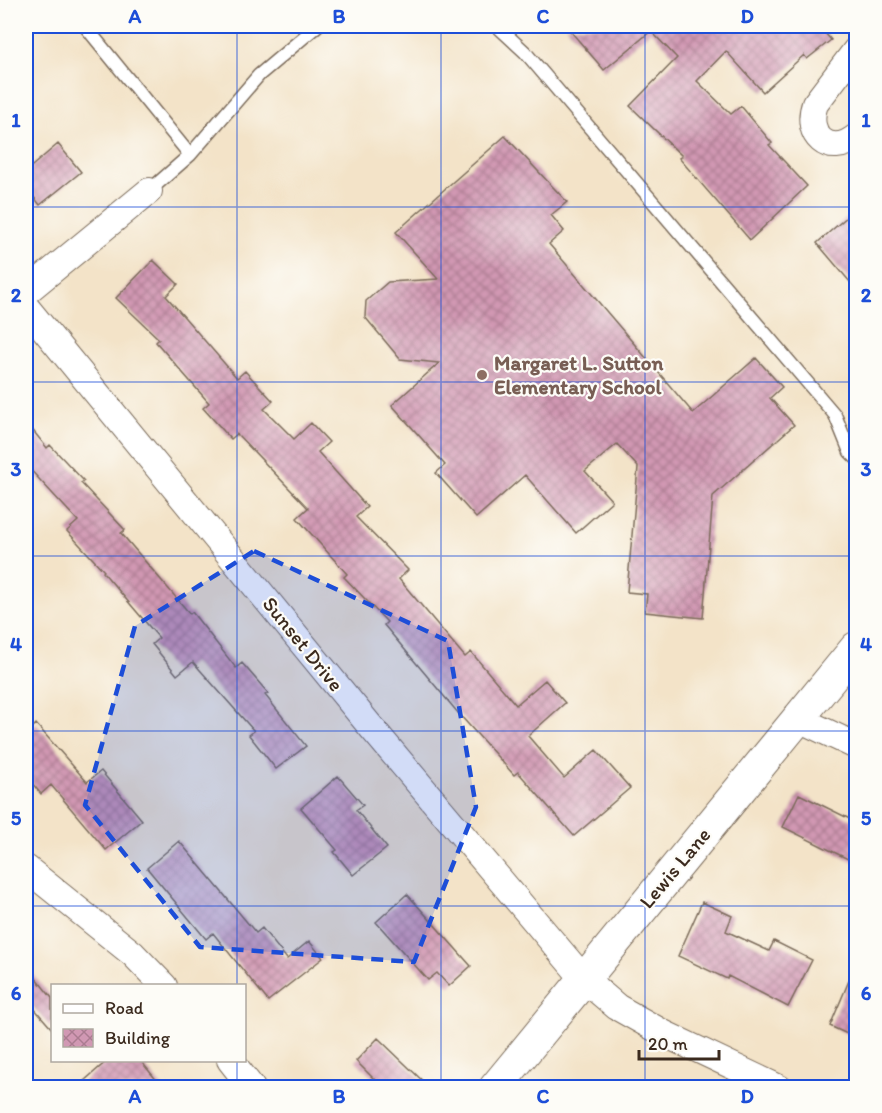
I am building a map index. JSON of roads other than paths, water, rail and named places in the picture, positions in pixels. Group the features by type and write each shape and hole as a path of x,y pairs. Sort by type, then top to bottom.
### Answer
{"street":[{"path":"856,50 812,111 813,129 820,140 833,146 846,145 856,137"},
{"path":"26,292 149,191"},
{"name":"Sunset Drive","path":"26,307 371,727 583,978 617,1007 665,1034 779,1088"},
{"name":"Lewis Lane","path":"495,1088 856,648"},
{"path":"799,719 856,746"},
{"path":"26,868 133,954 162,984"},
{"path":"232,1062 252,1088"}],"lane":[{"path":"86,26 190,155"},
{"path":"149,191 190,155 259,75 317,26"},
{"path":"496,26 525,52 835,415 850,452 856,458"}],"place":[{"name":"Margaret L. Sutton Elementary School","path":"482,375"}]}
